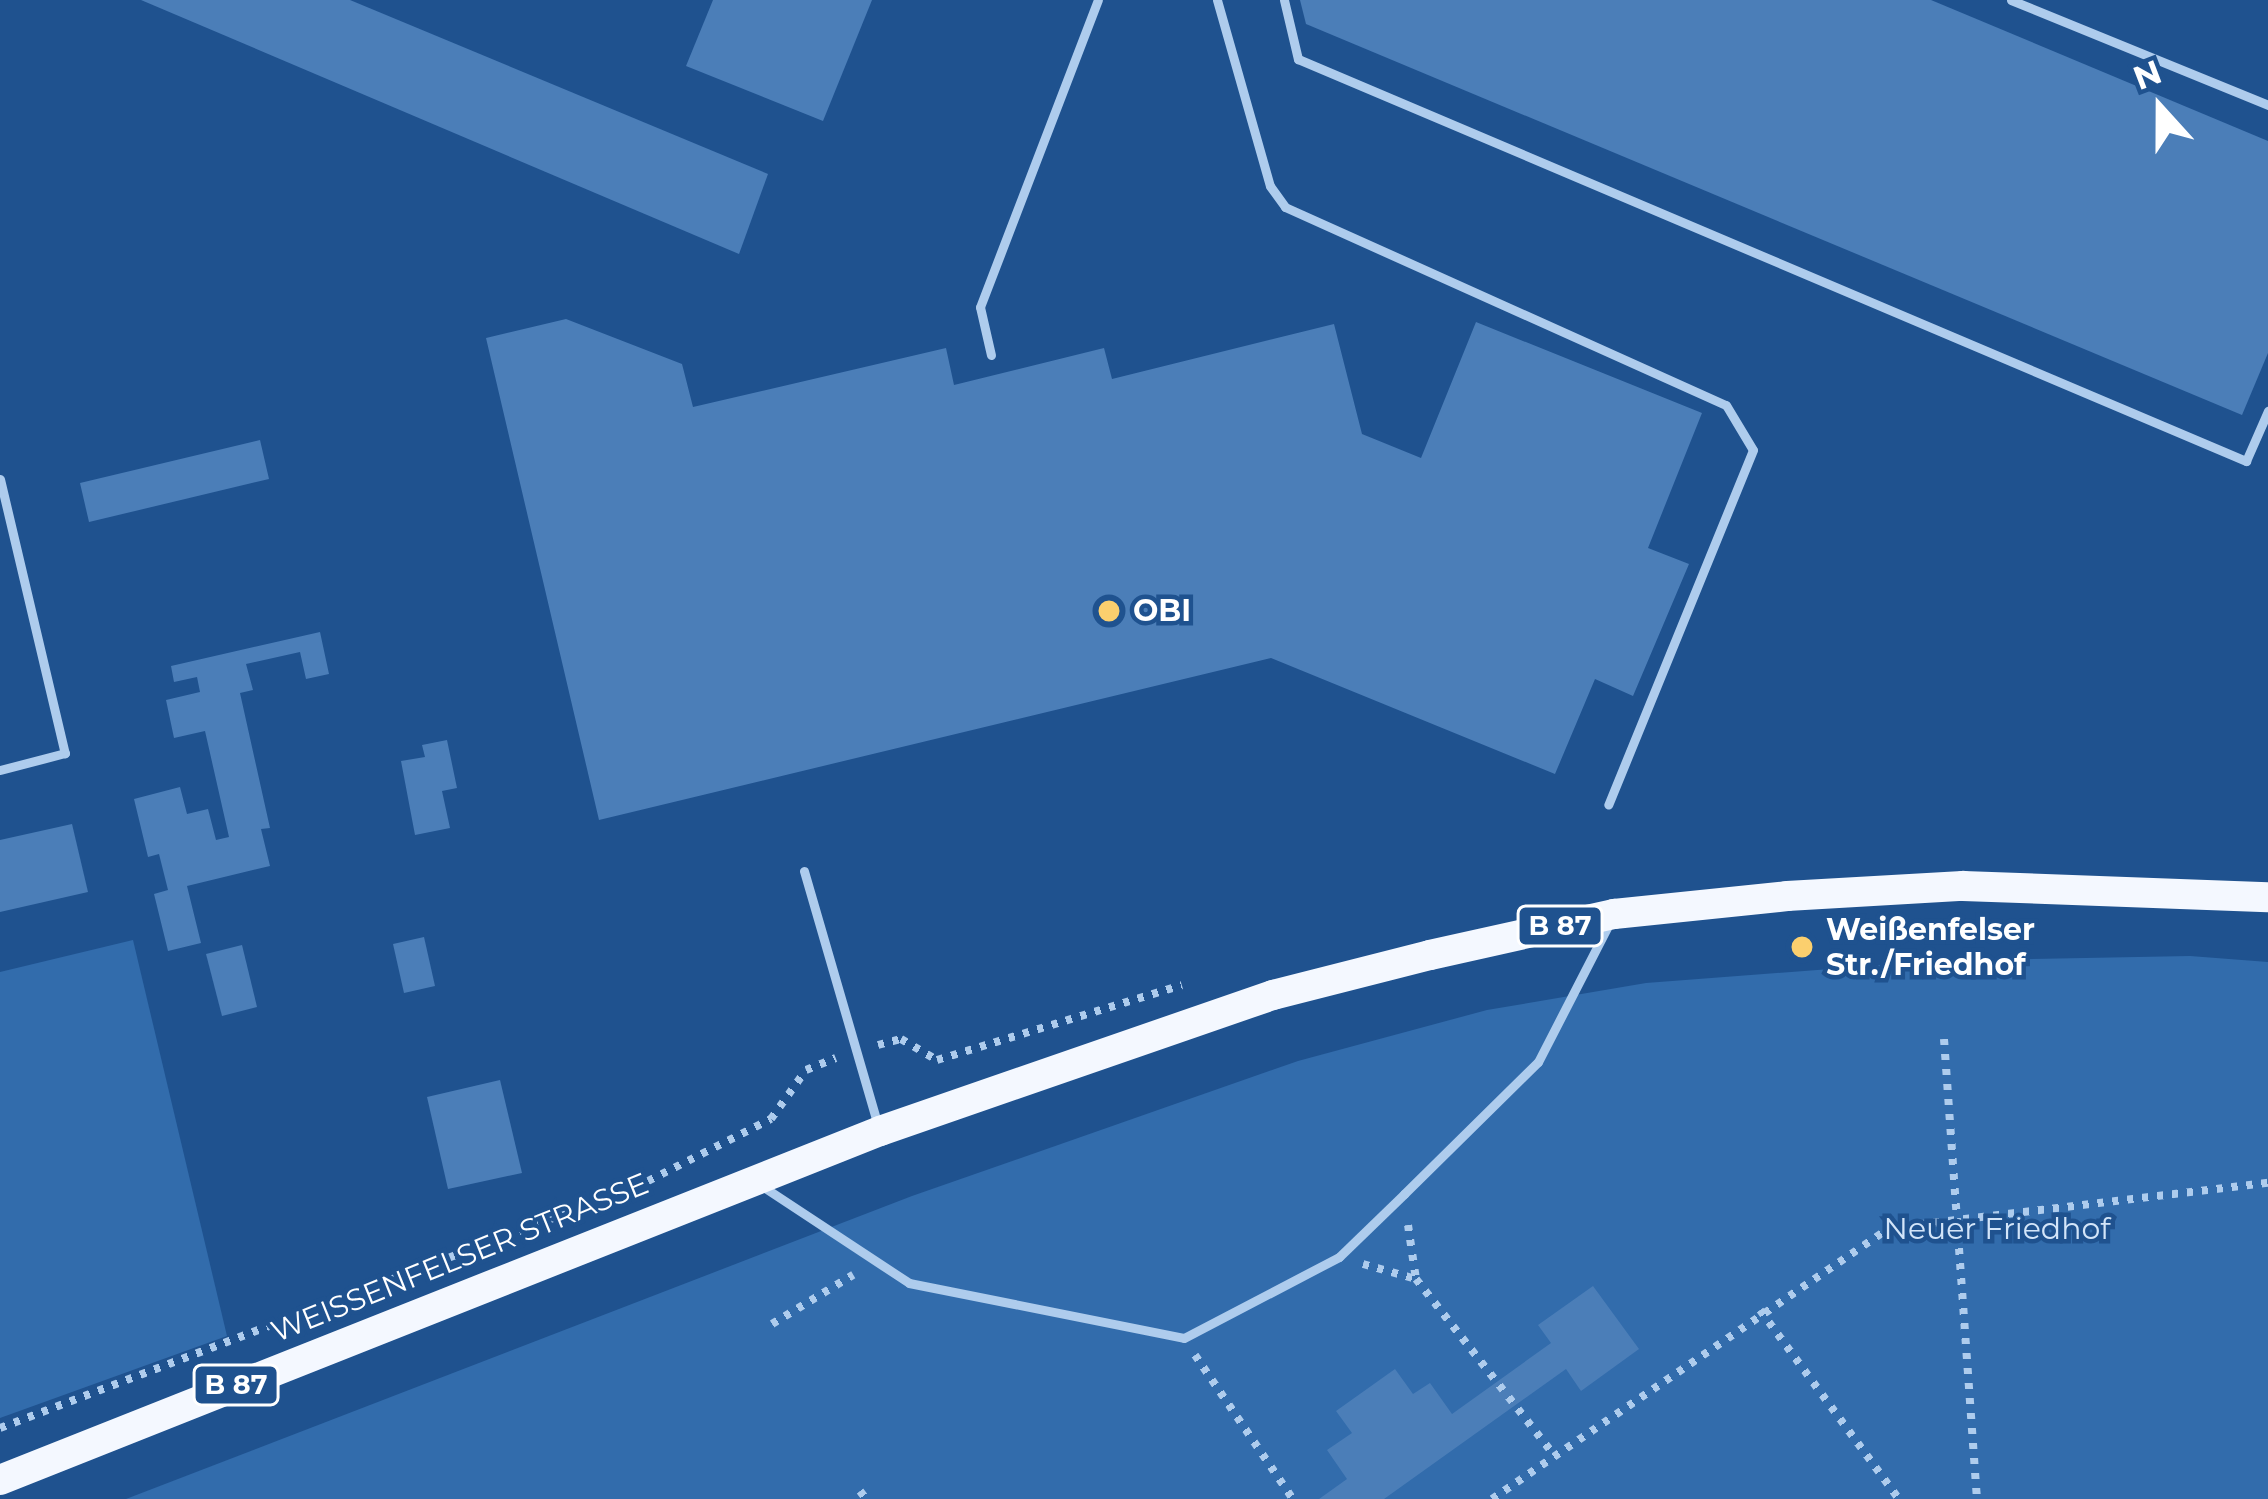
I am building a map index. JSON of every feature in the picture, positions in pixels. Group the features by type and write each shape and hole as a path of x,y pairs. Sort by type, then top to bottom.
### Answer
{"main road":[{"name":"B 87","path":"880,1131 1273,995 1614,914 1963,886 2268,897"},
{"name":"WEISSENFELSER STRASSE","path":"0,1480 880,1131"}],"lane":[{"path":"992,355 980,307 1098,0"},
{"path":"1217,0 1270,186 1285,207 1726,405 1753,450 1608,806"},
{"path":"1284,0 1298,59 2246,461 2268,411"},
{"path":"2011,0 2268,105"},
{"path":"0,479 65,753 0,770"},
{"path":"804,871 880,1131"},
{"path":"753,1180 908,1283 1184,1339 1339,1257 1538,1062 1614,914"}],"path":[{"path":"1944,1039 1978,1499"},
{"path":"1492,1499 1760,1310 1889,1228 2268,1183"},
{"path":"1404,1194 1416,1279 1554,1455"},
{"path":"1339,1257 1416,1279"},
{"path":"772,1324 875,1261"},
{"path":"1760,1310 1899,1499"},
{"path":"1184,1339 1293,1499"}],"green space":[{"path":"133,940 227,1336 0,1418 0,972"},
{"name":"Neuer Friedhof","path":"2190,956 2268,962 2268,1499 126,1499 912,1196 1298,1061 1487,1010 1646,983 1935,961"}],"building":[{"path":"141,0 350,0 768,174 739,254"},
{"path":"713,0 872,0 823,121 686,66"},
{"path":"1300,0 1931,0 2268,141 2268,353 2242,415 1306,24"},
{"name":"OBI","path":"566,319 682,364 693,407 946,348 954,385 1104,348 1112,379 1334,324 1362,434 1421,458 1476,322 1702,413 1648,548 1689,564 1633,696 1595,679 1555,774 1271,658 599,820 486,338"},
{"path":"260,440 269,479 89,522 80,483"},
{"path":"320,632 329,674 306,679 300,652 246,664 253,690 240,693 270,828 261,829 270,866 187,886 201,943 168,951 154,894 168,890 159,854 148,857 134,799 180,787 187,814 208,809 216,840 229,837 205,731 174,738 166,700 200,692 197,677 174,682 171,666"},
{"path":"447,740 457,788 442,791 450,828 415,835 401,761 425,757 422,745"},
{"path":"72,824 88,892 0,912 0,840"},
{"path":"424,937 435,986 404,993 393,944"},
{"path":"242,945 257,1007 222,1016 206,954"},
{"path":"500,1080 522,1173 448,1189 427,1097"},
{"path":"1593,1286 1639,1349 1581,1391 1566,1369 1384,1499 1319,1499 1347,1479 1327,1450 1352,1433 1336,1411 1395,1369 1413,1394 1430,1383 1452,1414 1551,1343 1538,1325"}],"place":[{"name":"OBI","path":"1109,611"},
{"name":"Weißenfelser Str./Friedhof","path":"1802,947"}]}
